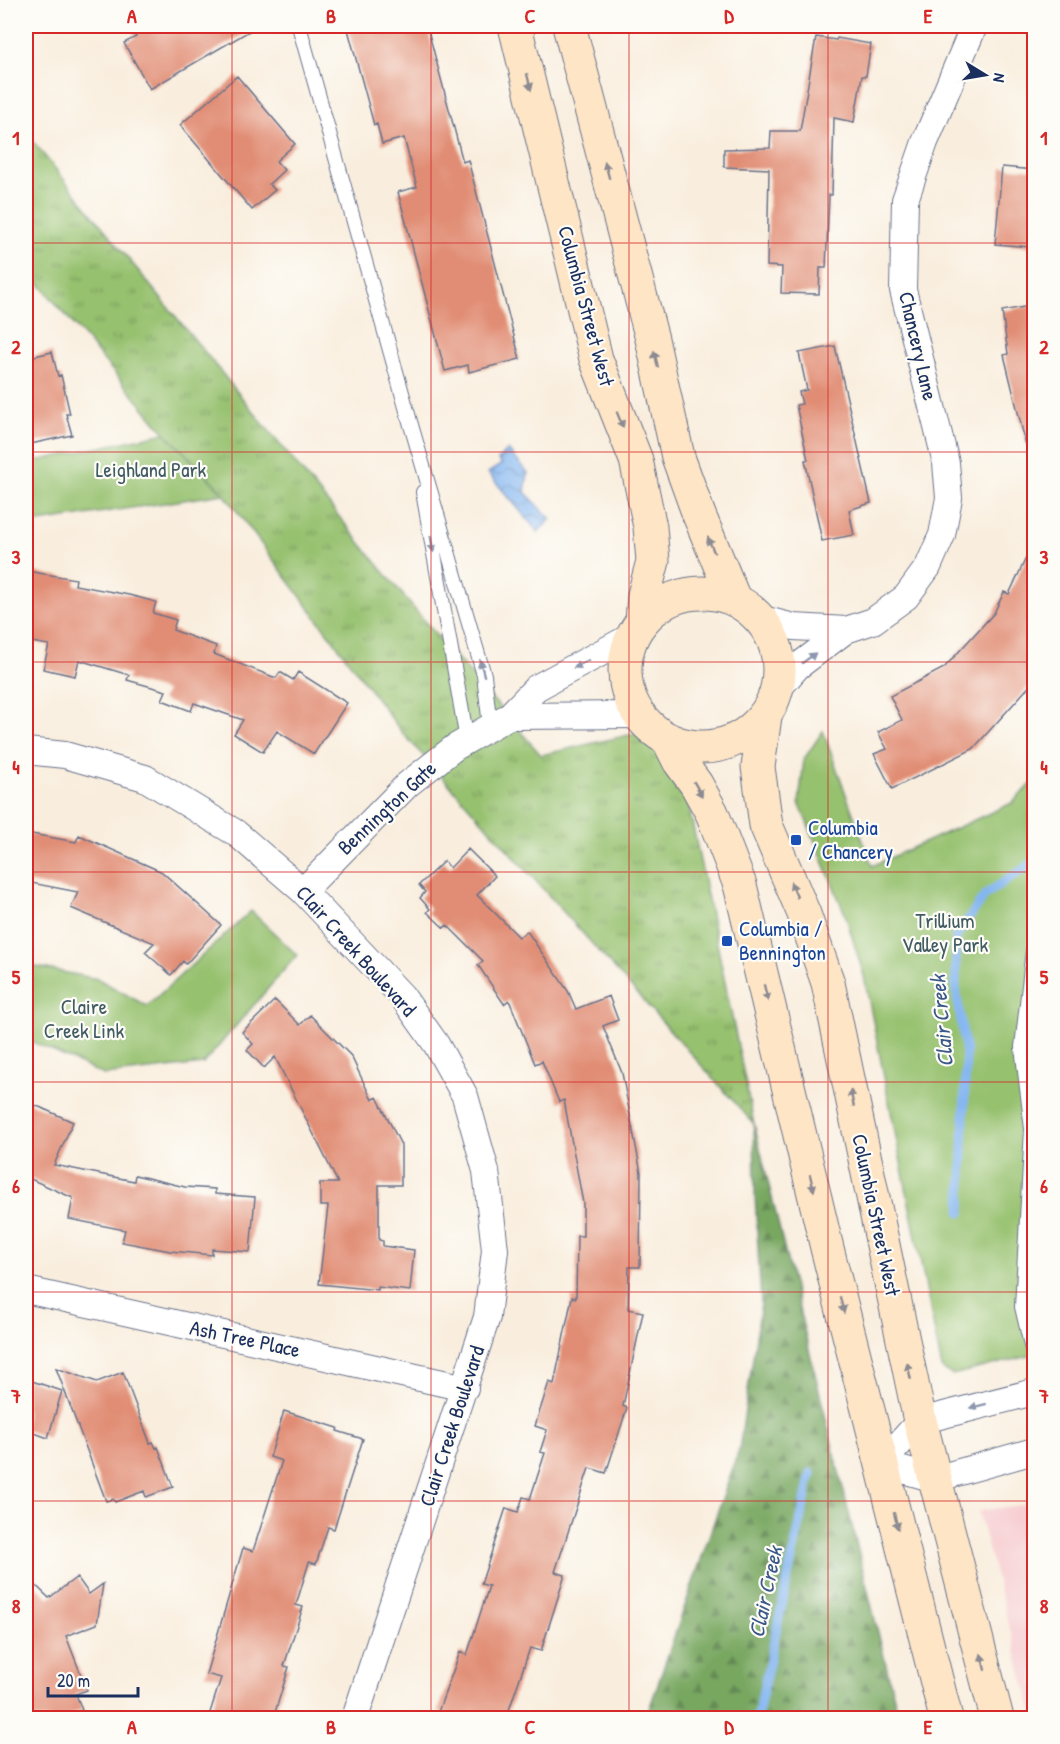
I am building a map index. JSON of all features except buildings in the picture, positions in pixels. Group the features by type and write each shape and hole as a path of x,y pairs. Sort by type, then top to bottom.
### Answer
{"main road":[{"name":"Columbia Street West","path":"515,26 596,359 636,459 650,527 653,561 637,629"},
{"path":"569,26 652,339 678,457 699,515 747,608 768,630 777,652 779,676 771,703 749,731 730,742 710,747 688,746 668,740 652,729 639,715 629,697 625,676 626,656 637,629 661,604 684,594 710,593 747,608"},
{"name":"Columbia Street West","path":"771,703 758,767 766,825 804,914 828,983 920,1421 997,1719"},
{"path":"668,740 711,813 740,885 881,1464 946,1719"}],"street":[{"name":"Chancery Lane","path":"771,703 797,667 846,630 873,621 906,597 928,567 942,535 949,498 946,463 903,290 905,200 925,142 974,26"},
{"name":"Chancery Lane","path":"747,608 794,627 846,630"},
{"name":"Bennington Gate","path":"303,891 408,784 467,740 500,721 536,688 637,629"},
{"path":"500,721 639,715"},
{"name":"Clair Creek Boulevard","path":"26,752 65,755 145,778 236,833 303,891 402,996 436,1044 465,1096 486,1171 495,1250 487,1317 355,1719"},
{"name":"Ash Tree Place","path":"26,1290 465,1388"},
{"path":"1035,1392 920,1421 881,1464 935,1479 1035,1451"}],"lane":[{"path":"299,26 411,425 484,675 500,721"},
{"path":"411,425 467,740"},
{"path":"1035,942 1022,1047 1032,1129 1022,1306 1035,1358"}],"shaded area":[{"path":"1034,1503 1034,1718 978,1511"}],"green space":[{"path":"26,133 416,611 541,755 642,732 680,763 754,1124 401,731 224,494 165,433 26,268"},
{"name":"Leighland Park","path":"165,433 224,494 26,524 26,463"},
{"name":"Trillium Valley Park","path":"823,731 872,866 1012,803 1034,781 1034,1355 952,1375 942,1369 864,976 845,914 799,803 804,759"},
{"name":"Claire Creek Link","path":"251,911 297,955 203,1064 104,1075 26,1039 26,965 98,979 147,1006"},
{"path":"754,1124 899,1718 646,1718 739,1450 761,1304"}],"water":[{"path":"508,450 528,473 525,492 551,519 538,532 488,473 502,464 498,460"}],"waterway":[{"name":"Clair Creek","path":"961,1213 966,1053 956,990 956,936 986,894 1034,862"},
{"name":"Clair Creek","path":"757,1718 811,1473"}],"place":[{"name":"Columbia / Chancery","path":"796,840"},
{"name":"Columbia / Bennington","path":"727,941"}]}
